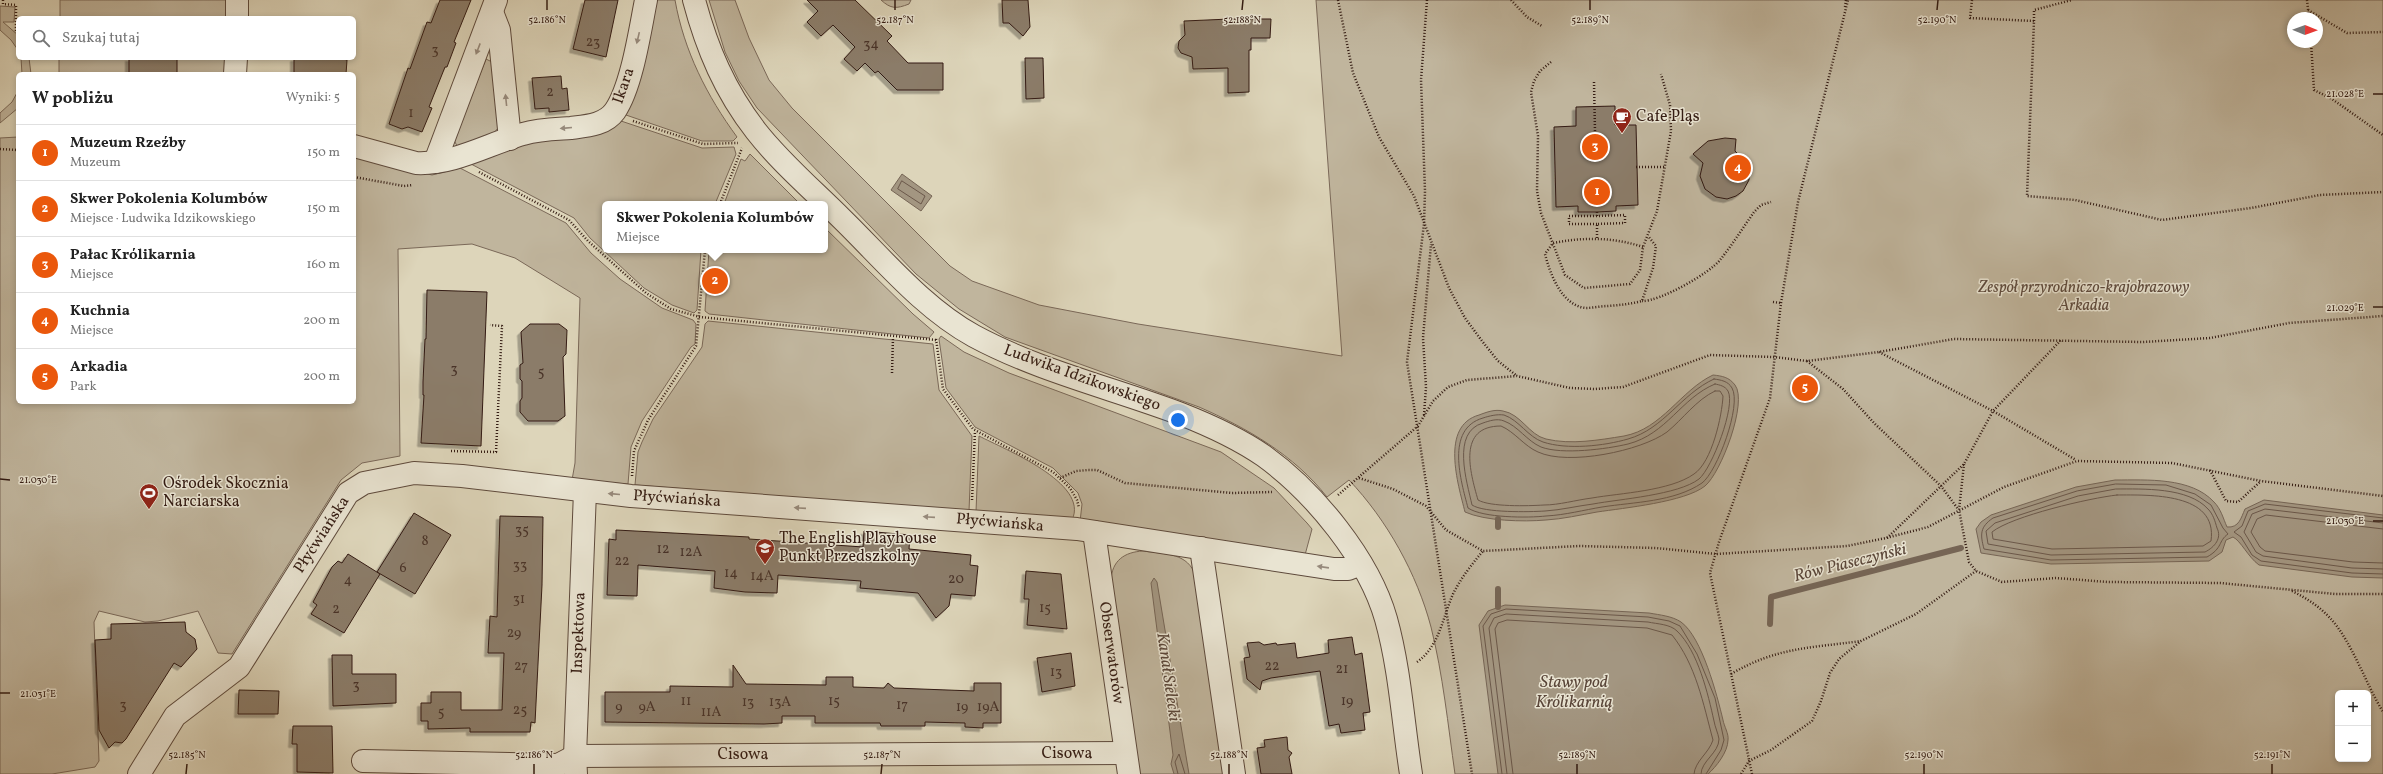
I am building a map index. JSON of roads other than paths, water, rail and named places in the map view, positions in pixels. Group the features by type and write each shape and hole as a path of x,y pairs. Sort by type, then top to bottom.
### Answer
{"street":[{"path":"236,16 237,0"},
{"name":"Ikara","path":"356,147 416,163 436,162 463,155 536,131 596,124 606,119 615,111 633,60 646,0"},
{"name":"Ludwika Idzikowskiego","path":"694,0 709,51 720,76 744,116 768,146 824,201"},
{"path":"494,6 499,30 510,139"},
{"path":"436,162 494,6"},
{"path":"235,72 236,60"},
{"name":"Ludwika Idzikowskiego","path":"828,205 921,297 972,334 1013,355 1180,414 1237,440 1265,457 1322,510 1361,564 1376,594 1385,618 1392,646 1411,774"},
{"name":"Płyćwiańska","path":"139,774 174,716 239,667 348,493 364,483 414,473 462,476 631,496 972,520 1094,532 1334,568 1348,569 1361,564"},
{"name":"Inspektowa","path":"575,765 585,491"},
{"name":"Obserwatorów","path":"1094,532 1127,764"},
{"path":"1201,548 1234,774"},
{"name":"Cisowa","path":"364,761 558,765 1127,764"}],"water":[{"path":"902,174 932,196 921,211 891,190"},
{"path":"1713,375 1725,377 1735,385 1738,394 1738,406 1731,437 1725,453 1711,479 1705,486 1696,492 1654,504 1565,518 1526,521 1504,520 1473,515 1465,512 1456,472 1455,457 1459,431 1467,421 1485,413 1500,410 1515,416 1540,437 1546,439 1575,442 1624,436 1649,426 1691,390"},
{"path":"2115,480 2154,480 2181,484 2193,488 2214,502 2227,527 2237,524 2245,509 2264,500 2383,515 2383,578 2352,577 2259,565 2233,537 2226,540 2222,552 2209,561 2051,564 1981,553 1976,529 1981,522 1991,515 2076,487"},
{"name":"Kanał Sielecki","path":"1154,578 1157,582 1189,774 1174,774 1171,764 1173,755 1151,583"},
{"name":"Stawy pod Królikarnią","path":"1505,605 1649,613 1670,617 1681,622 1689,629 1696,640 1708,667 1727,733 1728,738 1726,749 1718,763 1708,774 1498,774 1479,625 1488,611"}],"waterway":[{"path":"1498,519 1498,527"},
{"name":"Rów Piaseczyński","path":"1770,624 1771,597 1961,548"},
{"path":"1498,589 1498,607"}],"place":[{"name":"Cafe Pląs","path":"1622,134"},
{"name":"Pałac Królikarnia","path":"1595,147"},
{"name":"Kuchnia","path":"1738,168"},
{"name":"Muzeum Rzeźby","path":"1597,192"},
{"name":"Skwer Pokolenia Kolumbów","path":"715,281"},
{"name":"Arkadia","path":"1805,388"},
{"name":"Ośrodek Skocznia Narciarska","path":"149,510"},
{"name":"The English Playhouse Punkt Przedszkolny","path":"765,565"}],"park label":[{"name":"Zespół przyrodniczo-krajobrazowy Arkadia","path":"2084,297"}]}
